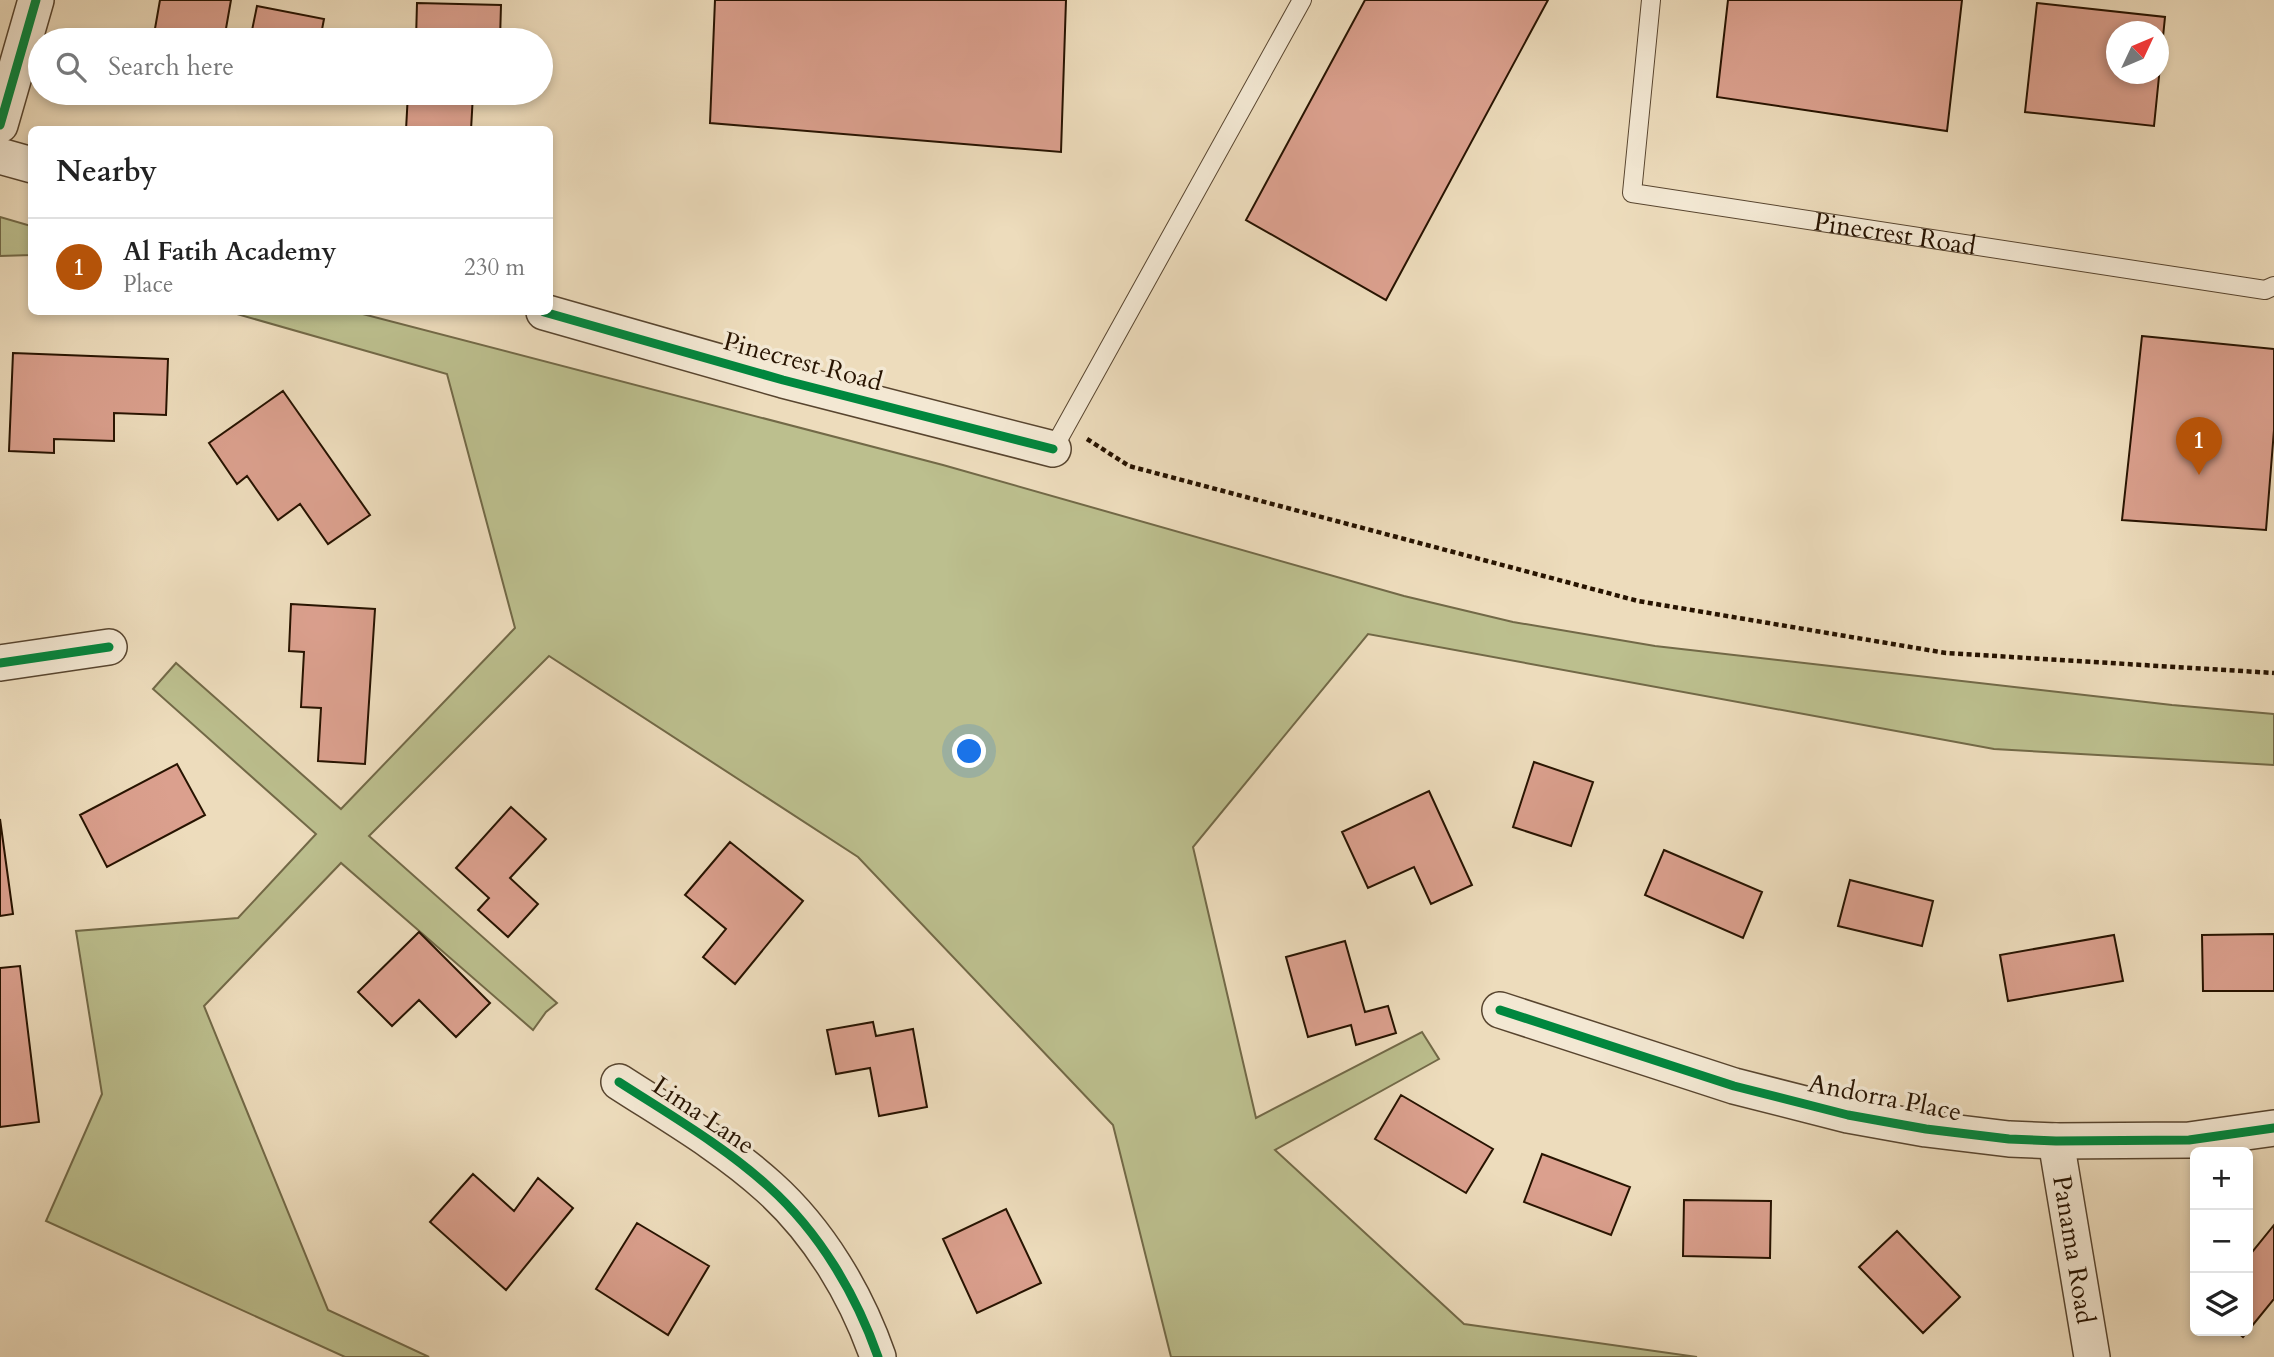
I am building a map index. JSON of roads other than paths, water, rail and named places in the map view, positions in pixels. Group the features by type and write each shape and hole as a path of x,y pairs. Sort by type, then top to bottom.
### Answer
{"street":[{"path":"0,125 36,0"},
{"path":"0,156 28,164"},
{"name":"Pinecrest Road","path":"553,315 783,380 1059,437"},
{"path":"0,663 108,647"},
{"name":"Andorra Place","path":"1500,1010 1734,1086 1848,1115 1926,1129 2009,1139 2056,1141 2189,1140 2274,1128"},
{"name":"Lima Lane","path":"619,1082 737,1160 771,1188 806,1226 841,1276 869,1330 878,1357"},
{"name":"Panama Road","path":"2056,1141 2092,1357"}],"lane":[{"path":"1059,437 1302,0"},
{"name":"Pinecrest Road","path":"1651,0 1632,193 2265,290 2274,286"}],"place":[{"name":"Al Fatih Academy","path":"2199,475"}]}
